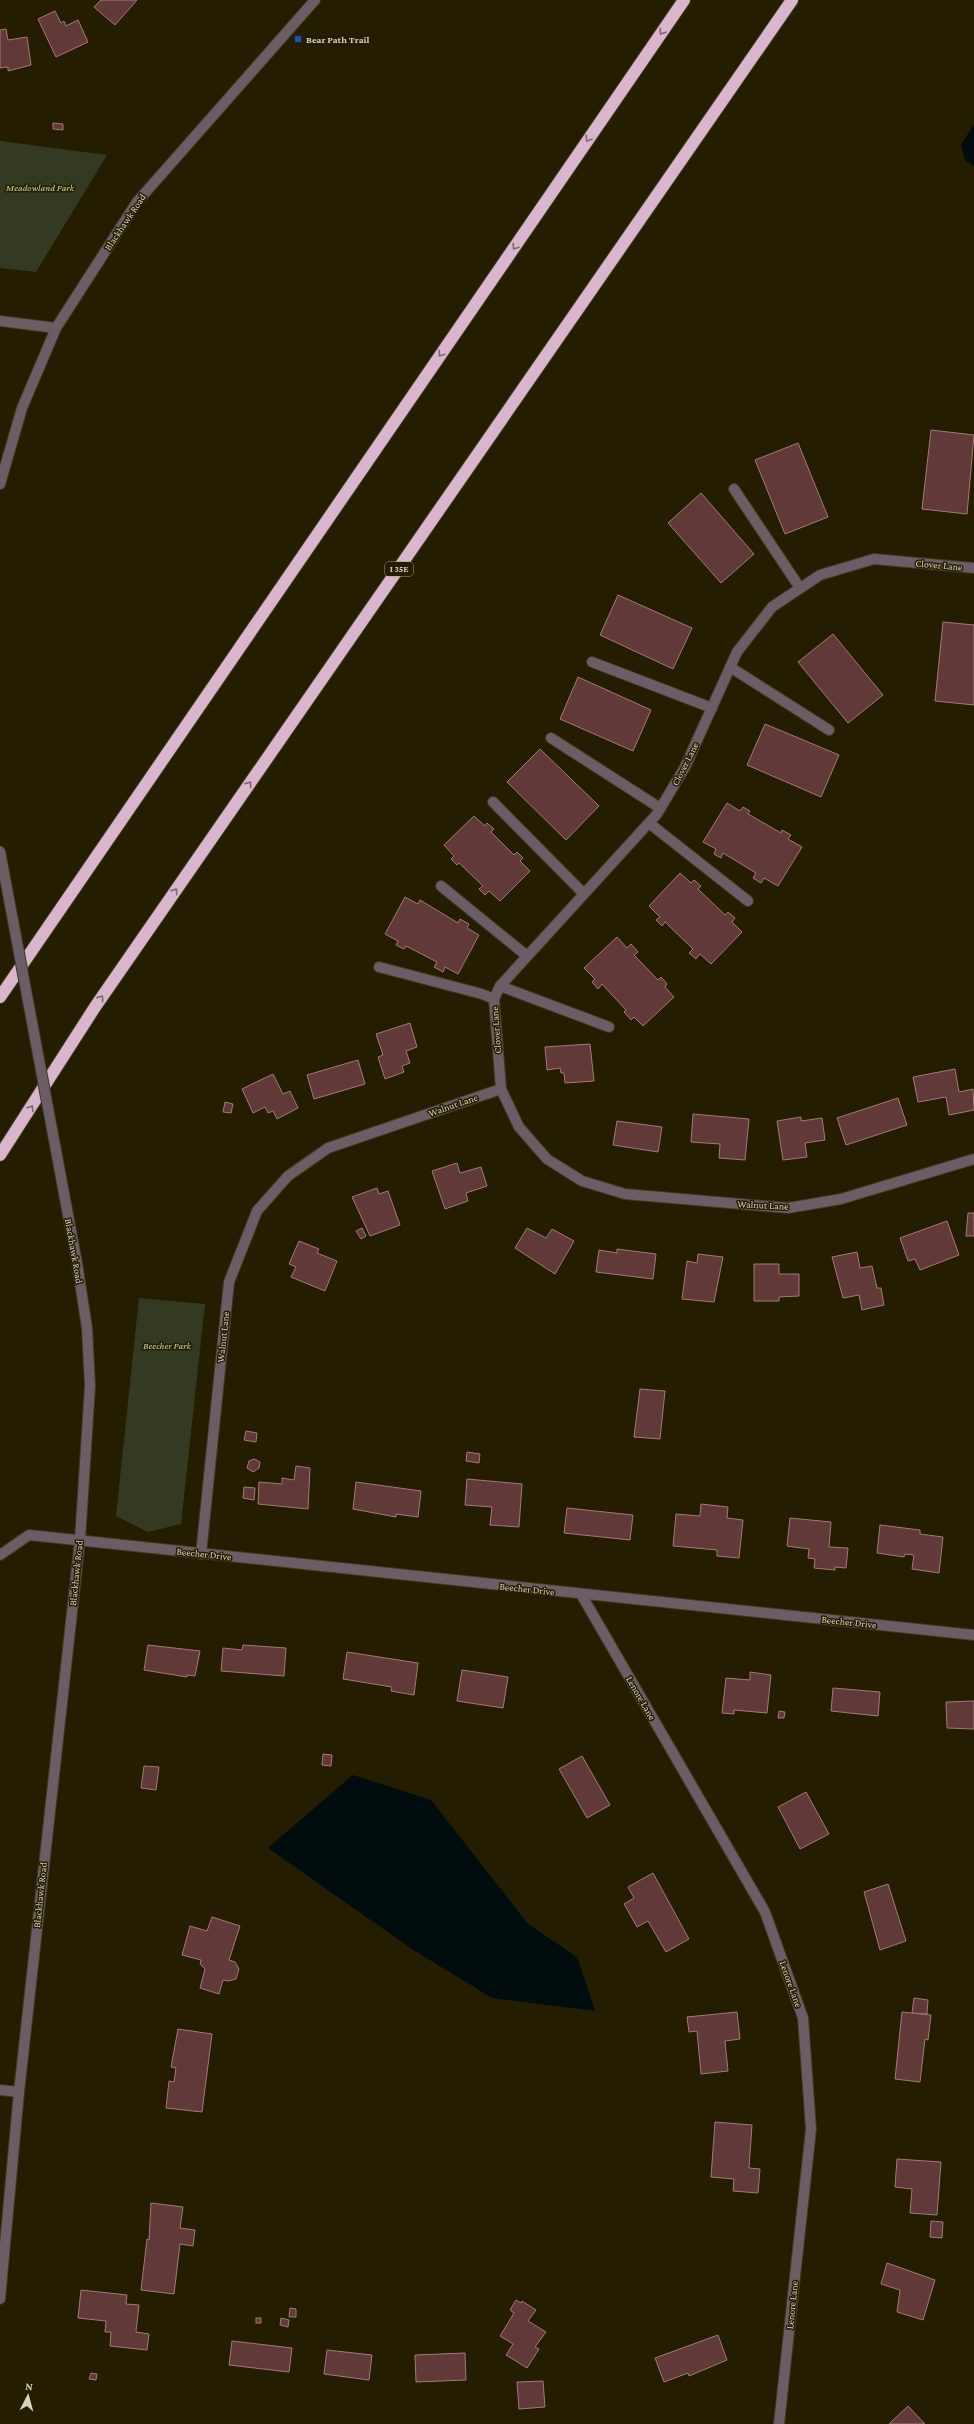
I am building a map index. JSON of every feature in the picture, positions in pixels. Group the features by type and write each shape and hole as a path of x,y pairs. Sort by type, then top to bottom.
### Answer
{"highway":[{"path":"0,997 684,0"},
{"name":"I 35E","path":"0,1155 100,1000 792,0"},
{"path":"0,1160 10,1141"}],"street":[{"name":"Blackhawk Road","path":"0,484 22,408 56,328 137,202 312,1"},
{"path":"0,321 56,328"},
{"path":"734,489 800,588"},
{"name":"Clover Lane","path":"501,1089 494,999 500,986 649,823 660,808 685,767 737,652 772,607 820,575 874,559 974,568"},
{"path":"592,662 712,708"},
{"path":"730,667 829,730"},
{"path":"551,738 660,808"},
{"path":"493,802 584,894"},
{"path":"649,823 748,901"},
{"name":"Blackhawk Road","path":"0,851 77,1262 87,1328 90,1386 80,1540 19,2092 0,2299"},
{"path":"441,886 527,956"},
{"path":"379,967 482,994 494,999"},
{"path":"500,986 609,1028"},
{"name":"Walnut Lane","path":"201,1554 229,1282 257,1211 288,1176 328,1148 501,1089 519,1127 547,1159 582,1181 625,1194 788,1208 841,1199 974,1159"},
{"name":"Beecher Drive","path":"0,1555 29,1535 974,1635"},
{"name":"Lenore Lane","path":"581,1594 765,1912 803,2018 811,2130 779,2424"},
{"path":"0,2090 19,2092"}],"green space":[{"name":"Meadowland Park","path":"0,141 107,155 36,272 0,268"},
{"name":"Beecher Park","path":"139,1298 205,1304 181,1524 148,1532 116,1516"}],"shaded area":[{"path":"974,124 974,166 965,160 961,145"},
{"path":"353,1775 431,1800 528,1924 577,1957 595,2011 492,1998 412,1949 268,1848"}],"building":[{"path":"101,0 137,0 115,25 94,7"},
{"path":"55,11 61,23 64,21 66,26 78,20 88,42 56,57 38,19"},
{"path":"6,29 8,40 27,37 31,65 8,71 8,67 0,68 0,30"},
{"path":"53,123 63,124 63,130 53,129"},
{"path":"931,430 974,435 967,514 922,509"},
{"path":"798,443 828,517 785,534 755,460"},
{"path":"701,493 754,554 721,583 668,523"},
{"path":"618,595 692,628 673,669 600,635"},
{"path":"943,622 974,625 974,705 935,701"},
{"path":"833,634 883,695 848,723 798,662"},
{"path":"578,677 651,710 633,751 560,719"},
{"path":"765,724 839,755 821,797 747,765"},
{"path":"540,749 599,806 566,840 507,782"},
{"path":"727,803 740,811 743,807 750,811 748,814 781,833 782,830 791,835 788,839 802,847 778,886 764,878 761,883 753,878 756,873 723,853 721,858 714,854 716,849 703,842"},
{"path":"474,816 485,826 487,823 494,829 491,832 514,855 517,852 523,858 520,861 530,871 500,901 489,891 485,895 479,889 483,886 459,863 457,865 451,859 454,856 444,845"},
{"path":"680,873 691,883 694,880 701,886 698,889 725,915 728,912 735,918 732,922 742,932 711,964 700,954 696,959 689,953 693,949 665,922 662,926 656,920 660,917 649,906"},
{"path":"405,897 418,904 420,900 458,923 460,919 469,924 467,928 479,935 458,974 445,967 443,972 434,967 437,962 406,946 404,949 396,945 398,941 385,934"},
{"path":"617,937 627,948 631,944 638,952 634,955 658,980 661,977 667,984 665,987 674,997 643,1026 634,1017 631,1020 624,1012 626,1010 602,984 598,989 592,982 595,979 584,968"},
{"path":"410,1023 417,1047 406,1051 410,1063 402,1066 404,1072 385,1079 378,1057 383,1055 376,1034"},
{"path":"590,1044 594,1081 565,1083 564,1073 561,1073 560,1068 547,1070 545,1047"},
{"path":"358,1060 365,1084 314,1099 307,1075"},
{"path":"955,1069 959,1092 973,1089 974,1110 949,1115 946,1097 918,1102 913,1077"},
{"path":"273,1074 283,1094 290,1091 298,1108 277,1119 273,1111 268,1113 265,1107 253,1113 242,1089"},
{"path":"898,1098 907,1125 846,1145 837,1118"},
{"path":"225,1102 233,1104 231,1113 223,1112"},
{"path":"693,1114 749,1119 745,1160 719,1158 720,1144 691,1142"},
{"path":"801,1117 801,1121 822,1118 825,1140 805,1143 807,1157 783,1160 777,1121"},
{"path":"617,1121 662,1127 658,1152 613,1145"},
{"path":"457,1163 460,1173 481,1167 487,1186 466,1193 468,1201 445,1209 432,1171"},
{"path":"377,1188 379,1194 388,1191 400,1225 370,1236 352,1197"},
{"path":"968,1213 974,1213 974,1236 966,1236"},
{"path":"947,1221 959,1255 920,1270 915,1259 908,1261 900,1238"},
{"path":"362,1228 366,1236 361,1239 356,1231"},
{"path":"527,1228 546,1238 552,1229 574,1241 555,1274 515,1248"},
{"path":"299,1241 319,1249 317,1253 337,1261 325,1291 291,1277 296,1267 289,1264"},
{"path":"617,1249 656,1254 653,1279 596,1272 599,1250 617,1253"},
{"path":"857,1252 860,1268 872,1266 877,1288 881,1288 884,1305 862,1310 859,1295 843,1298 832,1257"},
{"path":"698,1254 723,1257 714,1302 682,1299 687,1261 697,1263"},
{"path":"754,1264 779,1264 779,1274 799,1274 799,1296 779,1297 779,1301 754,1301"},
{"path":"640,1389 665,1391 660,1439 634,1437"},
{"path":"246,1431 257,1433 256,1442 244,1440"},
{"path":"467,1452 480,1454 479,1463 466,1461"},
{"path":"254,1459 260,1462 259,1468 253,1472 247,1468 249,1461"},
{"path":"296,1466 310,1468 308,1509 258,1504 259,1482 282,1484 282,1478 294,1480"},
{"path":"467,1479 522,1484 519,1527 490,1525 492,1507 465,1505"},
{"path":"356,1482 421,1491 418,1517 396,1514 396,1517 353,1509"},
{"path":"244,1487 255,1488 254,1500 243,1498"},
{"path":"701,1504 728,1507 727,1518 743,1520 739,1558 717,1556 717,1550 673,1546 676,1514 700,1516"},
{"path":"567,1508 633,1515 630,1540 564,1533"},
{"path":"790,1518 831,1522 829,1547 848,1548 846,1568 835,1567 835,1570 814,1568 815,1559 808,1558 809,1549 787,1546"},
{"path":"880,1525 920,1530 920,1534 943,1537 939,1573 912,1569 914,1555 905,1554 904,1557 877,1553"},
{"path":"148,1645 200,1651 195,1676 187,1675 187,1677 144,1670"},
{"path":"243,1645 286,1648 284,1676 221,1671 223,1648 242,1650"},
{"path":"347,1652 418,1663 414,1695 391,1691 392,1687 343,1679"},
{"path":"462,1670 508,1677 503,1708 457,1701"},
{"path":"750,1672 771,1675 767,1713 734,1710 734,1714 722,1713 726,1678 750,1680"},
{"path":"833,1688 880,1692 878,1716 831,1711"},
{"path":"974,1701 974,1729 947,1728 946,1702"},
{"path":"779,1711 785,1712 784,1718 778,1718"},
{"path":"323,1754 332,1755 331,1766 322,1765"},
{"path":"582,1756 610,1805 587,1818 559,1769"},
{"path":"144,1766 159,1767 156,1790 141,1788"},
{"path":"806,1792 829,1834 800,1849 778,1807"},
{"path":"653,1873 689,1939 666,1952 648,1921 637,1927 624,1904 634,1898 628,1887"},
{"path":"888,1884 906,1941 880,1950 864,1892"},
{"path":"212,1917 240,1926 229,1960 235,1962 239,1969 236,1979 228,1981 223,1980 219,1994 200,1988 205,1969 200,1964 201,1960 182,1955 190,1926 207,1931"},
{"path":"914,1998 928,2000 927,2014 912,2013"},
{"path":"737,2012 740,2039 725,2041 728,2071 701,2074 697,2031 689,2032 687,2017"},
{"path":"902,2012 931,2015 928,2040 925,2039 920,2082 895,2079"},
{"path":"178,2029 212,2034 202,2112 166,2108 169,2081 174,2082 176,2068 171,2067"},
{"path":"715,2122 752,2125 749,2168 760,2169 758,2193 733,2191 734,2179 711,2177"},
{"path":"897,2159 941,2162 937,2215 910,2213 912,2189 895,2187"},
{"path":"151,2203 183,2207 180,2228 195,2230 193,2246 180,2244 174,2294 141,2290 147,2239 149,2240"},
{"path":"931,2221 943,2222 942,2238 930,2237"},
{"path":"887,2263 935,2280 923,2320 897,2312 900,2290 881,2284"},
{"path":"81,2290 127,2295 126,2304 139,2305 136,2332 149,2334 147,2350 110,2346 111,2332 105,2332 106,2321 78,2318"},
{"path":"516,2300 521,2303 522,2301 536,2310 528,2321 546,2332 535,2347 539,2349 527,2368 506,2355 513,2344 500,2336 514,2313 510,2310"},
{"path":"290,2308 296,2309 296,2317 289,2317"},
{"path":"256,2318 261,2318 261,2323 256,2323"},
{"path":"281,2318 289,2320 288,2327 280,2325"},
{"path":"718,2335 727,2360 689,2376 688,2373 664,2382 655,2358"},
{"path":"232,2341 292,2348 289,2372 229,2365"},
{"path":"327,2350 372,2355 369,2380 324,2374"},
{"path":"465,2353 466,2380 416,2382 415,2355"},
{"path":"91,2373 97,2374 96,2380 89,2379"},
{"path":"543,2381 545,2407 519,2409 517,2382"},
{"path":"908,2406 925,2424 889,2424"}],"place":[{"name":"Bear Path Trail","path":"298,39"}]}
